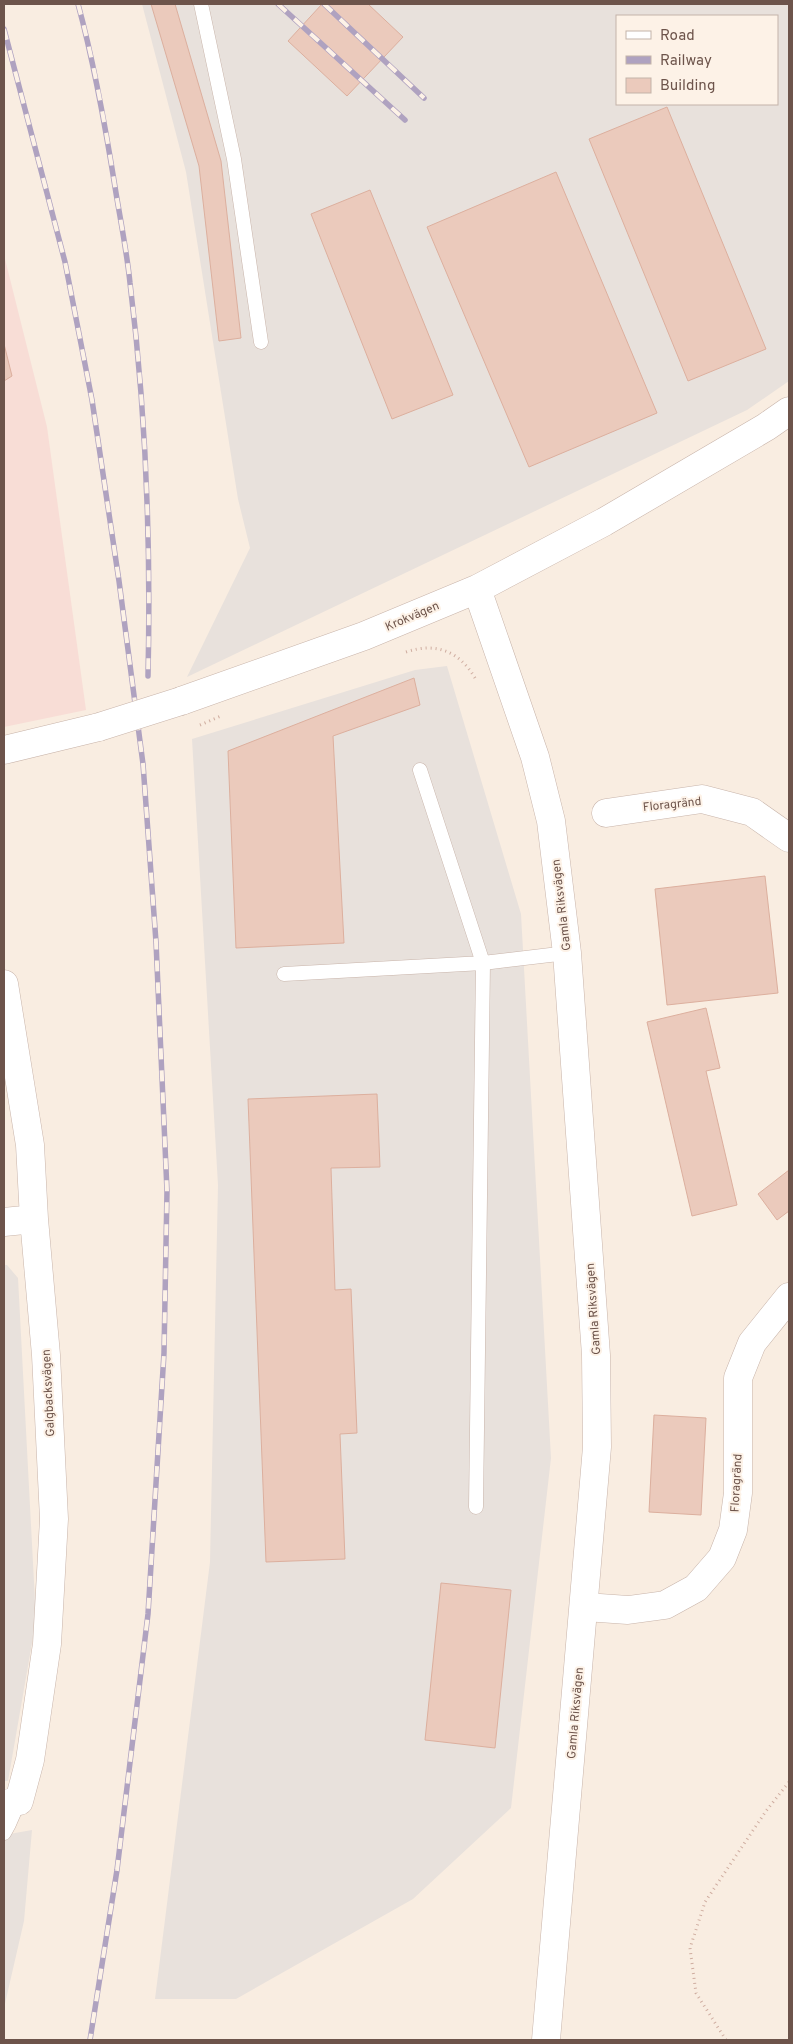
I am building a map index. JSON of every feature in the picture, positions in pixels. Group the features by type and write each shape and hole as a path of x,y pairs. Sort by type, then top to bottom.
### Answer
{"street":[{"name":"Krokvägen","path":"4,750 99,727 210,692 364,636 477,589 604,522 757,432 789,411"},
{"name":"Gamla Riksvägen","path":"477,589 535,757 551,821 567,953 596,1355 597,1447 585,1607 546,2040"},
{"name":"Floragränd","path":"606,813 702,799 752,812 789,838"},
{"name":"Galgbacksvägen","path":"4,984 30,1145 34,1219 46,1355 54,1518 47,1644 30,1760 11,1803"},
{"path":"4,1222 34,1219"},
{"name":"Floragränd","path":"585,1607 628,1610 665,1604 696,1588 722,1558 733,1530 738,1493 738,1378 752,1343 789,1296"}],"lane":[{"path":"201,4 234,159 260,342"},
{"path":"420,770 483,963 476,1507"},
{"path":"284,974 483,963 567,953"},
{"path":"4,1832 11,1803"}],"path":[{"path":"726,2040 696,1993 690,1948 705,1902 766,1811 789,1782"}],"shaded area":[{"path":"142,4 789,4 789,381 747,410 187,677 250,548 238,499 186,172"},
{"path":"4,255 47,427 86,710 4,727"},
{"path":"447,666 521,914 551,1458 511,1808 413,1899 236,1999 155,1999 210,1562 218,1185 192,739 415,670"},
{"path":"4,1265 7,1265 18,1278 36,1620 8,1781 4,1781"},
{"path":"32,1830 24,1921 4,2008 4,1835"}],"building":[{"path":"151,4 175,4 221,161 241,338 219,341 199,166"},
{"path":"322,4 368,4 403,37 347,96 288,41"},
{"path":"667,107 766,349 688,381 589,139"},
{"path":"556,172 657,413 529,467 427,227"},
{"path":"370,190 453,395 392,419 311,214"},
{"path":"4,344 12,376 4,381"},
{"path":"414,678 420,705 333,736 344,943 236,948 228,751"},
{"path":"765,876 778,993 667,1005 655,889"},
{"path":"706,1008 720,1068 706,1071 737,1205 692,1216 647,1022"},
{"path":"377,1094 380,1167 331,1168 335,1290 351,1289 357,1433 340,1434 345,1559 266,1562 248,1099"},
{"path":"789,1170 789,1211 777,1220 758,1194"},
{"path":"654,1415 706,1418 701,1515 649,1512"},
{"path":"441,1583 511,1590 495,1748 425,1740"}],"railway":[{"path":"78,4 95,74 108,146 127,260 135,332 144,429 148,528 148,676"},
{"path":"278,4 405,120"},
{"path":"324,4 424,98"},
{"path":"4,29 65,262 92,400 119,581 143,764 156,942 167,1191 164,1353 148,1614 117,1870 90,2040"}]}
